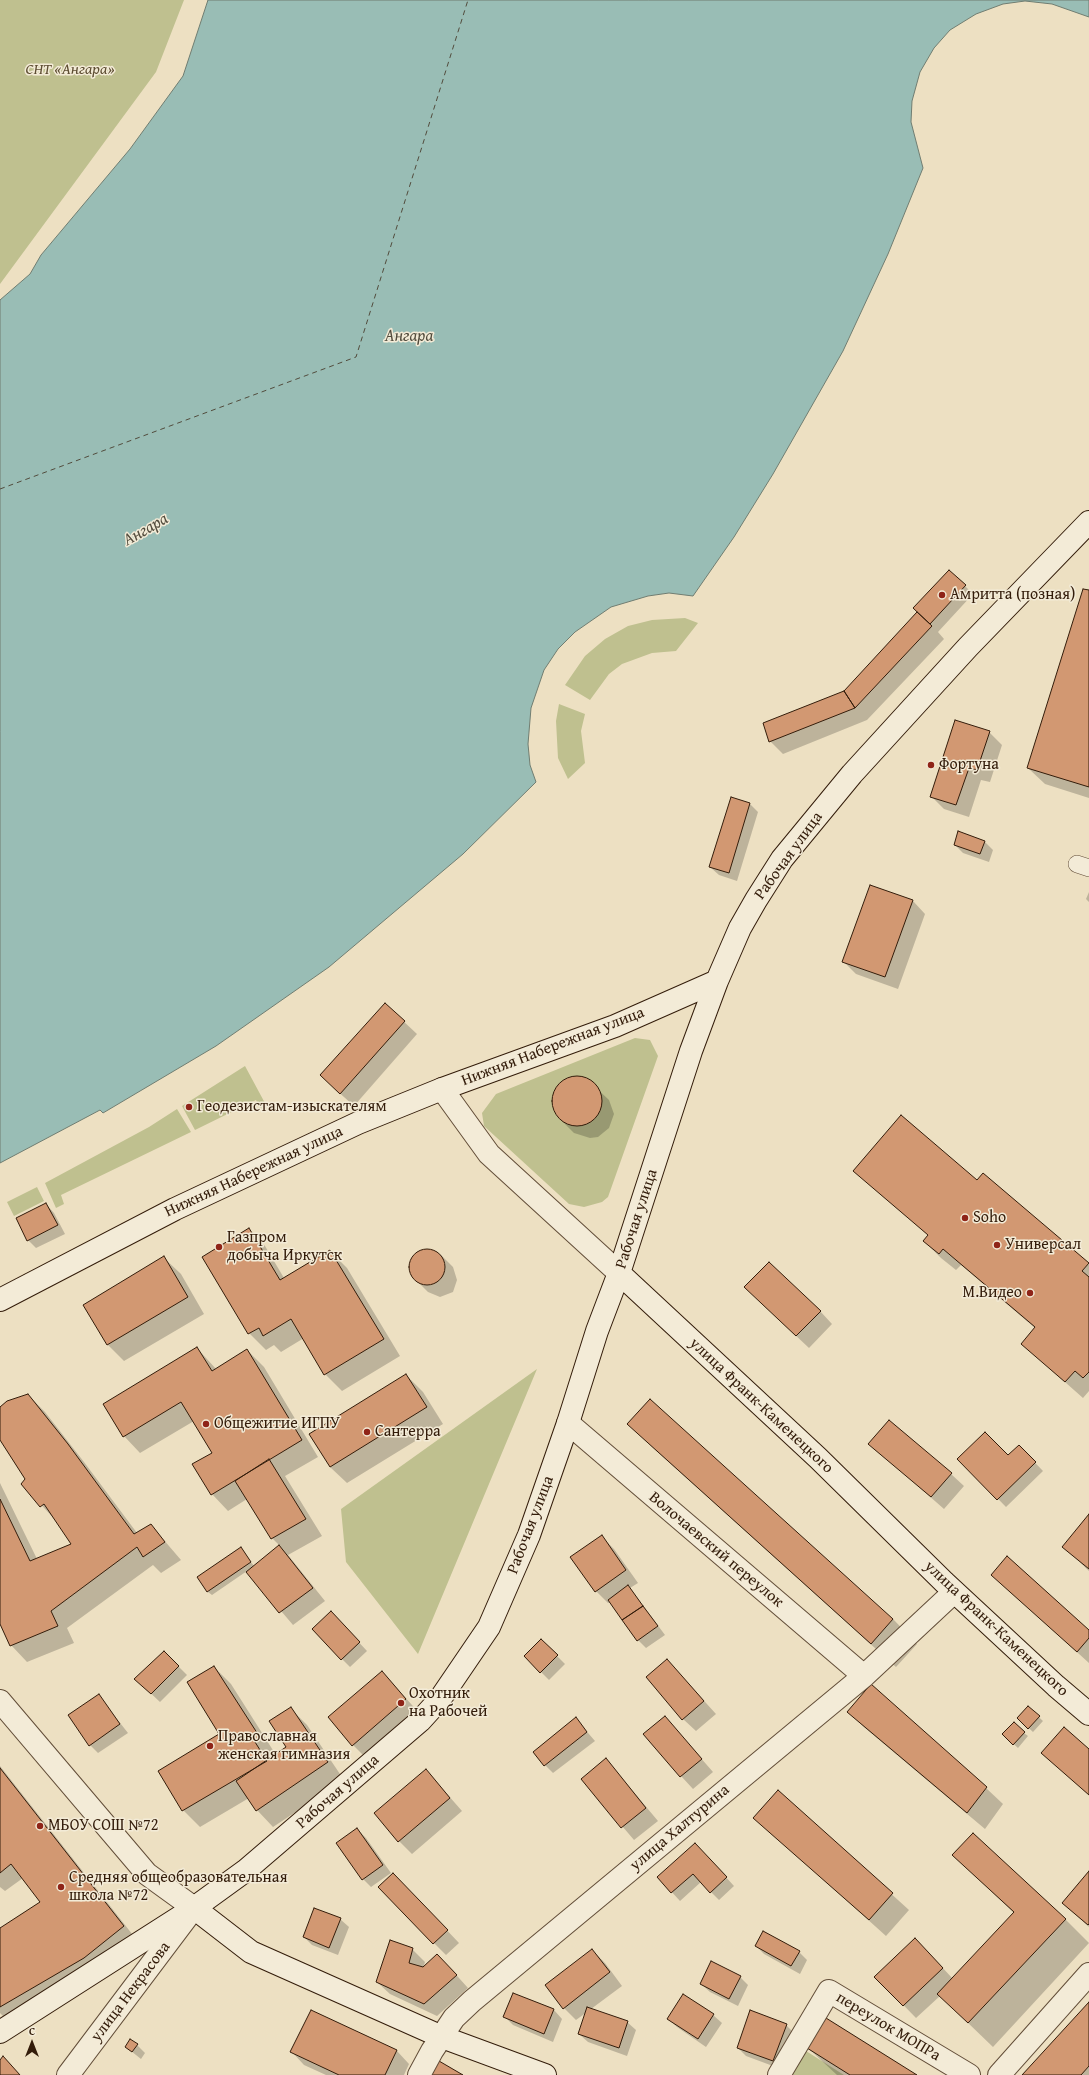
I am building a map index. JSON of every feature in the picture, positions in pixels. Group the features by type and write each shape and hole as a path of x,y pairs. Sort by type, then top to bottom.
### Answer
{"main road":[{"name":"Рабочая улица","path":"0,2032 194,1908 245,1872 420,1721 440,1699 489,1627 528,1535 568,1423 597,1331 619,1273 691,1051 717,981 740,928 782,859 852,774 968,647 1089,522"},
{"name":"Нижняя Набережная улица","path":"0,1300 175,1209 358,1123 442,1089 615,1026 717,981"},
{"name":"улица Франк-Каменецкого","path":"442,1089 489,1154 818,1458 954,1592 1056,1686 1089,1714"},
{"name":"Волочаевский переулок","path":"568,1423 864,1676"},
{"name":"улица Халтурина","path":"419,2075 454,2018 472,2001 864,1676 954,1592"},
{"path":"0,1701 147,1874 251,1952 442,2037 545,2075"},
{"name":"улица Некрасова","path":"68,2075 194,1908"},
{"path":"999,2075 1089,1974"},
{"name":"переулок МОПРа","path":"779,2075 829,1991 969,2075"}],"green space":[{"name":"СНТ «Ангара»","path":"0,0 184,0 156,72 0,284"},
{"path":"685,618 698,623 676,651 652,653 622,664 609,674 590,700 565,685 585,656 605,639 628,626 652,620"},
{"path":"559,704 585,714 581,731 585,763 568,779 558,758 556,721"},
{"path":"635,1038 650,1040 658,1056 608,1197 602,1202 584,1207 569,1204 484,1126 482,1113 496,1094"},
{"path":"245,1066 266,1105 260,1109 256,1100 195,1130 182,1106"},
{"path":"177,1109 191,1132 61,1195 64,1204 56,1208 45,1183 149,1127"},
{"path":"37,1187 44,1201 14,1216 7,1202"},
{"path":"537,1369 418,1654 346,1562 341,1509"},
{"path":"806,2051 844,2075 791,2075"}],"water":[{"name":"Ангара","path":"208,0 1089,0 1089,17 1052,4 1025,1 1003,4 976,14 950,30 934,48 920,72 912,101 911,122 923,168 888,254 843,351 773,474 734,537 693,596 669,593 648,596 611,607 575,632 558,649 544,670 531,708 528,744 530,765 536,782 463,854 329,967 216,1046 103,1113 100,1110 0,1163 0,300 30,274 41,255 130,149 183,76"}],"building":[{"path":"949,570 966,585 930,624 913,608"},
{"path":"1083,589 1089,590 1089,787 1027,768"},
{"path":"917,612 932,626 855,708 844,691"},
{"path":"844,691 855,708 769,742 763,723"},
{"path":"955,720 990,731 977,770 969,768 956,805 930,797"},
{"path":"731,797 750,803 729,873 709,867"},
{"path":"958,831 985,841 980,854 954,845"},
{"path":"870,885 913,900 885,977 842,962"},
{"path":"385,1003 405,1021 340,1094 320,1075"},
{"path":"577,1076 586,1078 597,1087 602,1101 600,1110 591,1121 577,1126 568,1124 557,1115 552,1101 554,1092 563,1081"},
{"name":"Универсал","path":"901,1115 977,1180 983,1173 1089,1263 1082,1271 1089,1277 1089,1372 1083,1378 1075,1371 1065,1382 1021,1344 1035,1327 943,1249 939,1254 923,1241 928,1235 853,1171"},
{"path":"46,1203 58,1225 27,1241 16,1218"},
{"path":"249,1228 280,1280 330,1250 384,1339 324,1375 291,1319 263,1336 259,1328 248,1334 202,1257"},
{"path":"427,1249 440,1254 445,1267 440,1280 427,1285 414,1280 409,1267 414,1254"},
{"path":"164,1256 188,1297 107,1345 83,1305"},
{"path":"769,1262 821,1311 796,1336 744,1287"},
{"path":"197,1347 212,1371 247,1349 302,1440 211,1495 192,1464 212,1453 181,1402 123,1437 103,1404"},
{"path":"406,1374 427,1407 330,1467 309,1434"},
{"path":"28,1394 68,1444 134,1534 151,1524 165,1542 143,1557 137,1547 51,1611 58,1626 10,1646 0,1624 0,1499 30,1561 71,1544 44,1504 40,1507 21,1484 25,1479 0,1440 0,1407 7,1401"},
{"path":"650,1399 893,1619 871,1644 627,1424"},
{"path":"889,1420 952,1473 931,1497 868,1444"},
{"path":"985,1432 1008,1455 1019,1445 1036,1462 997,1500 957,1459"},
{"path":"269,1459 306,1519 271,1539 235,1481"},
{"path":"1089,1514 1089,1569 1062,1547"},
{"path":"602,1535 626,1570 595,1592 570,1557"},
{"path":"279,1545 313,1588 279,1613 246,1572"},
{"path":"241,1547 251,1562 207,1592 197,1577"},
{"path":"1007,1556 1089,1630 1089,1638 1077,1652 991,1575"},
{"path":"628,1585 643,1606 622,1620 608,1600"},
{"path":"643,1606 658,1626 637,1641 622,1620"},
{"path":"331,1611 360,1642 341,1660 312,1629"},
{"path":"541,1639 558,1655 540,1673 524,1656"},
{"path":"164,1651 179,1666 151,1694 134,1679"},
{"path":"667,1659 704,1701 682,1720 646,1677"},
{"path":"214,1666 261,1739 255,1742 267,1761 182,1811 158,1771 219,1734 187,1682"},
{"path":"382,1671 406,1699 352,1746 328,1717"},
{"path":"871,1684 987,1787 967,1813 847,1712"},
{"path":"99,1694 120,1724 89,1746 68,1715"},
{"path":"1028,1706 1040,1716 1028,1729 1017,1718"},
{"path":"291,1707 328,1762 256,1811 236,1781 286,1747 269,1721"},
{"path":"665,1716 702,1759 680,1777 643,1734"},
{"path":"576,1717 587,1732 544,1766 533,1752"},
{"path":"1014,1722 1025,1732 1013,1745 1002,1734"},
{"path":"1064,1727 1089,1749 1089,1795 1041,1753"},
{"path":"606,1758 646,1808 621,1828 581,1779"},
{"name":"МБОУ СОШ №72","path":"0,1768 124,1926 84,1958 0,2007 0,1928 40,1902 11,1864 0,1873"},
{"path":"426,1769 450,1798 398,1842 374,1813"},
{"path":"778,1790 893,1893 869,1920 753,1818"},
{"path":"357,1828 383,1865 362,1880 336,1843"},
{"path":"973,1833 1066,1919 968,2023 937,1994 1014,1912 952,1855"},
{"path":"695,1843 727,1877 710,1893 693,1874 671,1893 657,1877"},
{"path":"1089,1871 1089,1924 1088,1925 1062,1903"},
{"path":"393,1873 448,1930 433,1944 378,1887"},
{"path":"314,1908 341,1918 329,1948 303,1937"},
{"path":"763,1931 800,1951 791,1966 755,1946"},
{"path":"915,1938 943,1968 903,2006 874,1977"},
{"path":"390,1940 413,1948 409,1963 423,1967 437,1954 457,1975 424,2004 376,1982"},
{"path":"592,1949 610,1972 563,2009 545,1985"},
{"path":"711,1961 741,1976 729,1999 700,1984"},
{"path":"513,1993 554,2009 544,2034 503,2017"},
{"path":"683,1994 714,2014 698,2039 667,2019"},
{"path":"1089,2002 1089,2066 1081,2075 1022,2075"},
{"path":"587,2007 628,2021 619,2048 578,2034"},
{"path":"311,2010 397,2050 385,2075 339,2075 290,2052"},
{"path":"750,2010 787,2024 773,2061 737,2048"},
{"path":"826,2018 917,2075 850,2075 807,2048"},
{"path":"130,2039 138,2044 132,2052 125,2047"},
{"path":"3,2056 20,2075 0,2075 0,2060"},
{"path":"439,2061 463,2075 430,2075"}],"ferry route":[{"path":"0,489 356,357 468,0"}],"place":[{"name":"Амритта (позная)","path":"942,595"},
{"name":"Фортуна","path":"931,765"},
{"name":"Геодезистам-изыскателям","path":"189,1107"},
{"name":"Soho","path":"965,1218"},
{"name":"Универсал","path":"997,1245"},
{"name":"Газпром добыча Иркутск","path":"219,1247"},
{"name":"М.Видео","path":"1030,1293"},
{"name":"Общежитие ИГПУ","path":"206,1424"},
{"name":"Сантерра","path":"367,1432"},
{"name":"Охотник на Рабочей","path":"401,1703"},
{"name":"Православная женская гимназия","path":"210,1746"},
{"name":"МБОУ СОШ №72","path":"40,1826"},
{"name":"Средняя общеобразовательная школа №72","path":"61,1887"}]}
